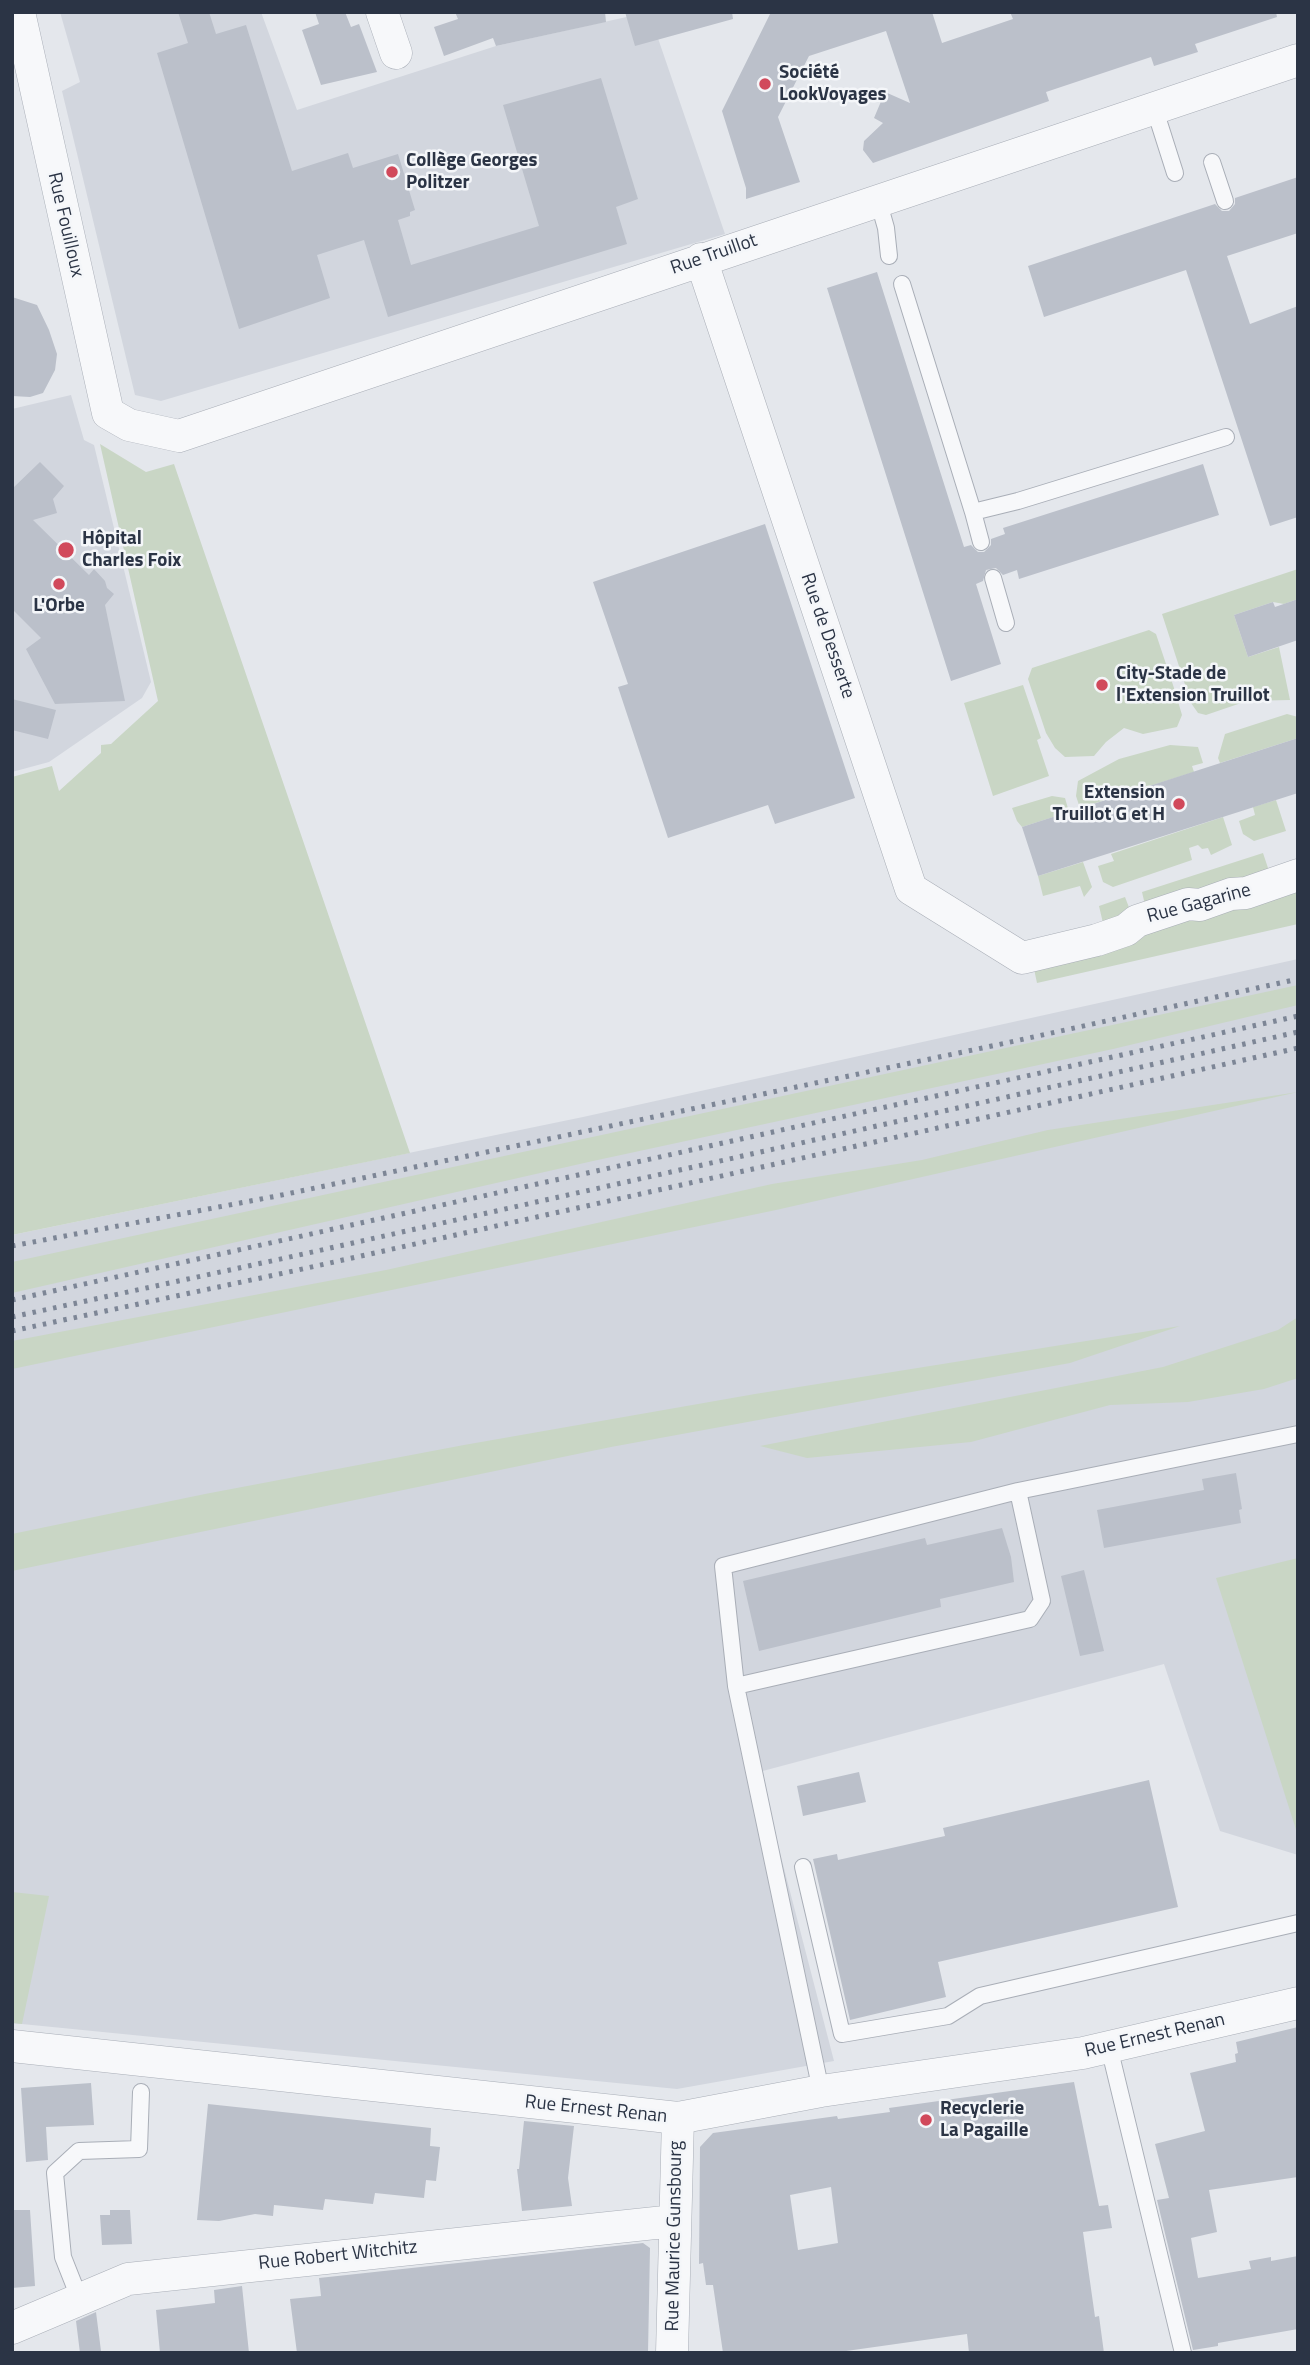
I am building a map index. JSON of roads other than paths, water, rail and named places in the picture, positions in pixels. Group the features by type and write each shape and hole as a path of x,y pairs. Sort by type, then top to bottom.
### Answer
{"street":[{"name":"Rue Fouilloux","path":"19,12 108,413 129,425"},
{"path":"382,12 396,52"},
{"name":"Rue Truillot","path":"129,425 179,436 1298,60"},
{"name":"Rue de Desserte","path":"701,259 911,889 1022,958"},
{"name":"Rue Gagarine","path":"1022,958 1097,940 1126,930 1137,921 1188,904 1200,905 1231,894 1246,893 1298,875"},
{"name":"Rue Ernest Renan","path":"12,2046 678,2119 821,2091 1083,2053 1298,2003"},
{"name":"Rue Maurice Gunsbourg","path":"673,2353 678,2119"},
{"name":"Rue Robert Witchitz","path":"12,2328 128,2279 674,2221"}],"lane":[{"path":"1154,107 1175,173"},
{"path":"1212,162 1225,201"},
{"path":"878,200 886,228 889,256"},
{"path":"902,284 981,542"},
{"path":"973,512 1018,501 1226,436"},
{"path":"993,578 1006,624"},
{"path":"821,2091 736,1686 723,1566 1018,1491 1298,1434"},
{"path":"736,1686 1030,1619 1042,1601 1018,1491"},
{"path":"803,1867 842,2034 857,2038 948,2016 980,1996 1298,1923"},
{"path":"1110,2047 1183,2353"},
{"path":"80,2300 63,2257 55,2172 79,2151 139,2149 141,2092"}],"railway":[{"path":"12,1246 277,1196 1298,979"},
{"path":"12,1300 1298,1016"},
{"path":"12,1317 1298,1032"},
{"path":"12,1331 1298,1048"}],"place":[{"name":"Société LookVoyages","path":"765,84"},
{"name":"Collège Georges Politzer","path":"392,172"},
{"name":"Hôpital Charles Foix","path":"66,550"},
{"name":"L'Orbe","path":"59,584"},
{"name":"City-Stade de l'Extension Truillot","path":"1102,685"},
{"name":"Extension Truillot G et H","path":"1179,804"},
{"name":"Recyclerie La Pagaille","path":"926,2120"}]}
